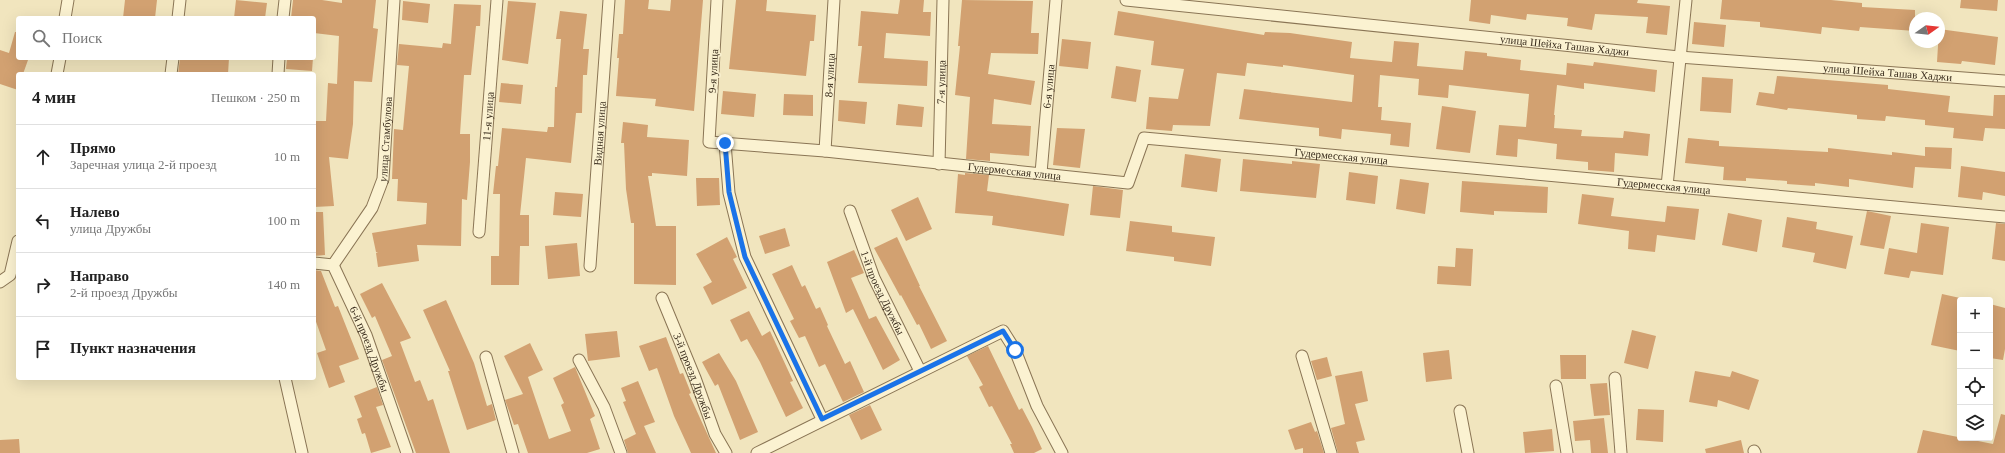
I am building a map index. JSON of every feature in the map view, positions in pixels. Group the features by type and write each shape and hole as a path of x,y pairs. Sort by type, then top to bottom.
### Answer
{"street":[{"path":"65,16 68,0"},
{"path":"178,16 180,0"},
{"path":"283,16 285,0"},
{"name":"улица Стамбулова","path":"333,265 372,208 383,179 394,0"},
{"name":"11-я улица","path":"479,232 498,0"},
{"name":"Видная улица","path":"590,266 609,0"},
{"name":"9-я улица","path":"709,142 717,0"},
{"name":"8-я улица","path":"825,151 834,0"},
{"name":"7-я улица","path":"939,164 943,0"},
{"name":"6-я улица","path":"1041,173 1056,0"},
{"name":"улица Шейха Ташав Хаджи","path":"1126,0 1680,57 2005,81"},
{"path":"1668,186 1686,0"},
{"path":"57,72 60,60"},
{"path":"171,72 173,60"},
{"path":"278,72 279,60"},
{"name":"Гудермесская улица","path":"709,142 825,151 1128,183 1144,138 2005,217"},
{"path":"725,143 729,192 745,257 822,419"},
{"name":"1-й проезд Дружбы","path":"850,211 874,278 920,371"},
{"path":"0,282 14,274 16,258"},
{"path":"316,263 333,265"},
{"name":"6-й проезд Дружбы","path":"333,265 366,335 407,453"},
{"name":"3-й проезд Дружбы","path":"662,298 695,378 715,434 726,453"},
{"path":"757,453 822,419 1003,331 1015,350 1037,406 1062,453"},
{"path":"1302,356 1331,453"},
{"path":"486,357 514,453"},
{"path":"579,360 604,407 621,453"},
{"path":"1615,378 1621,453"},
{"path":"285,380 302,453"},
{"path":"1556,386 1567,453"},
{"path":"1460,412 1468,453"}],"building":[{"path":"125,0 157,0 155,16 123,16"},
{"path":"236,0 267,3 265,16 234,16"},
{"path":"293,0 322,0 342,3 342,0 376,0 373,28 378,29 372,82 354,81 353,124 348,159 329,157 334,206 316,207 316,121 326,121 328,83 337,84 339,36 316,33 316,16 291,16"},
{"path":"625,0 649,0 648,9 670,11 671,0 703,0 694,111 655,106 656,99 616,96 619,34 623,34"},
{"path":"736,0 767,0 766,11 816,15 814,41 810,41 806,76 729,69"},
{"path":"900,0 924,0 923,12 931,12 930,36 886,33 884,58 928,61 927,86 858,83 862,46 858,46 861,11 898,14"},
{"path":"962,0 1033,1 1031,33 1039,33 1038,54 991,53 988,74 1035,81 1031,105 994,99 992,124 1031,126 1029,156 990,153 990,161 966,159 970,97 955,95 960,46 958,46"},
{"path":"1471,0 1638,0 1637,3 1670,6 1667,35 1646,33 1648,17 1595,14 1592,30 1567,26 1568,18 1527,14 1526,20 1491,15 1490,24 1469,21"},
{"path":"1722,0 1831,0 1862,3 1862,7 1915,10 1915,12 1909,12 1909,31 1860,27 1859,31 1822,27 1821,34 1760,27 1760,22 1720,19"},
{"path":"1961,0 1998,0 1997,11 1960,8"},
{"path":"403,1 430,4 428,23 402,20"},
{"path":"508,1 536,3 528,64 502,60"},
{"path":"454,4 481,5 480,26 476,26 471,75 464,75 460,134 470,134 470,162 467,200 462,199 461,246 417,245 419,261 378,267 376,253 378,252 376,252 372,233 426,224 427,203 397,201 398,179 392,179 394,129 403,130 409,66 397,65 399,44 442,48 443,43 451,44"},
{"path":"560,11 587,14 583,49 589,49 587,75 583,75 582,113 576,113 571,163 526,158 520,215 529,215 529,246 520,246 519,285 491,285 491,256 499,256 500,194 493,194 502,128 547,132 548,127 554,127 555,87 557,87 561,39 556,39"},
{"path":"1118,11 1264,35 1265,32 1290,33 1352,42 1350,58 1392,62 1394,41 1419,43 1417,66 1463,70 1465,51 1487,53 1487,56 1521,60 1520,70 1566,75 1567,63 1593,66 1594,62 1657,70 1655,92 1584,83 1584,89 1557,85 1554,128 1582,130 1581,136 1623,138 1624,131 1650,134 1648,156 1615,153 1614,172 1588,170 1588,162 1556,159 1557,144 1518,139 1517,157 1496,155 1499,125 1526,127 1529,94 1449,85 1448,98 1418,95 1419,79 1380,75 1378,107 1382,107 1381,120 1411,123 1409,147 1390,145 1391,134 1342,129 1341,139 1319,136 1319,128 1239,119 1244,89 1352,102 1354,75 1283,65 1283,67 1247,63 1245,76 1217,73 1210,126 1173,125 1172,131 1146,129 1149,97 1178,99 1184,69 1151,65 1154,41 1114,35"},
{"path":"1694,22 1726,25 1724,47 1692,44"},
{"path":"1945,30 1998,37 1995,65 1962,61 1961,64 1937,62 1938,48 1945,48"},
{"path":"16,32 16,60 28,60 24,72 16,72 16,89 0,84 0,50 9,53"},
{"path":"1062,39 1091,42 1088,69 1059,66"},
{"path":"180,60 229,60 228,72 178,72"},
{"path":"287,60 313,60 312,71 286,69"},
{"path":"1116,66 1141,70 1136,102 1111,98"},
{"path":"1777,76 1888,85 1888,89 1950,96 1948,112 1993,116 1994,95 2005,95 2005,129 1985,128 1983,141 1953,138 1954,128 1925,125 1925,120 1886,116 1885,121 1857,119 1857,115 1788,108 1787,110 1756,105 1759,92 1774,94"},
{"path":"1702,77 1733,79 1731,113 1700,111"},
{"path":"501,83 523,85 521,104 499,102"},
{"path":"723,91 756,94 754,117 721,114"},
{"path":"784,94 813,95 813,116 783,115"},
{"path":"839,100 867,102 865,124 838,121"},
{"path":"898,104 924,107 922,127 896,125"},
{"path":"1442,106 1476,111 1470,153 1436,149"},
{"path":"623,122 648,125 647,137 689,140 687,176 652,173 652,176 648,176 656,226 676,226 676,285 634,284 634,223 631,223 626,189 624,143 621,143"},
{"path":"1057,128 1085,129 1080,168 1053,165"},
{"path":"1688,138 1719,141 1719,146 1828,152 1828,148 1892,155 1892,152 1925,156 1925,147 1952,148 1951,169 1915,167 1913,188 1849,179 1849,187 1815,183 1815,186 1787,184 1787,181 1746,178 1746,181 1723,180 1724,167 1685,163"},
{"path":"1185,154 1221,159 1217,192 1181,187"},
{"path":"1243,159 1292,164 1292,161 1320,164 1316,198 1240,191"},
{"path":"1961,166 2005,172 2005,196 1983,192 1982,200 1958,197"},
{"path":"1349,172 1378,176 1375,204 1346,200"},
{"path":"965,173 989,175 987,191 1069,204 1064,236 992,225 993,216 955,213 958,174 965,175"},
{"path":"696,178 719,178 720,205 697,206"},
{"path":"1400,179 1429,183 1425,214 1396,209"},
{"path":"1462,181 1548,187 1547,213 1494,211 1494,215 1460,212"},
{"path":"1093,186 1123,190 1120,218 1090,215"},
{"path":"555,192 583,194 581,217 553,215"},
{"path":"1582,194 1614,198 1611,216 1665,222 1667,206 1699,209 1695,240 1657,235 1655,252 1628,249 1629,231 1578,224"},
{"path":"918,197 932,229 906,241 891,210"},
{"path":"1867,211 1891,216 1884,249 1860,245"},
{"path":"316,212 323,212 325,255 316,256"},
{"path":"1728,213 1762,220 1757,252 1722,245"},
{"path":"1787,217 1817,222 1816,229 1853,236 1846,269 1813,262 1815,253 1782,247"},
{"path":"1130,221 1172,226 1172,232 1215,237 1211,266 1174,261 1174,257 1126,251"},
{"path":"1921,223 1949,227 1943,275 1911,271 1909,278 1884,274 1889,248 1917,253"},
{"path":"1996,223 2005,224 2005,261 1992,259"},
{"path":"785,228 790,246 765,254 759,236"},
{"path":"727,237 737,257 733,259 747,288 712,305 703,287 712,282 696,254"},
{"path":"897,237 919,286 947,341 931,349 919,324 917,325 874,248"},
{"path":"577,243 580,276 548,279 545,246"},
{"path":"1456,248 1473,249 1471,286 1437,284 1438,266 1455,267"},
{"path":"854,250 864,273 851,278 869,319 876,316 900,360 883,370 853,309 846,313 827,262"},
{"path":"792,265 802,287 805,285 816,309 820,307 828,325 827,326 845,364 850,361 864,392 843,402 825,364 819,367 805,336 799,338 790,321 794,319 772,274"},
{"path":"316,270 321,271 335,307 338,306 359,359 339,366 345,382 329,388 317,353 326,350 316,322"},
{"path":"382,283 411,338 400,342 415,382 420,380 428,401 433,399 450,453 416,453 382,360 392,356 375,316 372,318 360,294"},
{"path":"1942,294 1957,297 1957,350 1931,345"},
{"path":"446,300 474,363 487,406 492,404 496,420 467,430 448,371 450,371 423,310"},
{"path":"1993,305 2005,308 2005,349 2003,360 1993,358"},
{"path":"749,311 762,336 770,331 793,381 790,382 803,408 786,417 760,362 747,339 741,342 730,320"},
{"path":"1632,330 1656,336 1648,369 1624,363"},
{"path":"617,331 620,357 588,361 585,334"},
{"path":"666,337 680,374 683,373 691,393 689,394 716,453 691,453 674,416 657,368 649,371 639,346"},
{"path":"530,343 543,370 528,377 549,439 571,431 561,405 564,403 553,378 575,367 595,416 590,419 600,449 587,453 528,453 518,424 514,425 505,400 523,394 504,356"},
{"path":"988,346 1019,410 1022,408 1042,449 1034,453 1014,453 1010,444 1012,444 992,406 989,407 979,387 983,385 967,356"},
{"path":"1449,350 1452,379 1426,382 1423,353"},
{"path":"719,353 736,381 758,432 740,440 718,384 715,386 702,362"},
{"path":"1560,355 1586,355 1586,379 1561,379"},
{"path":"1327,357 1332,376 1317,380 1311,361"},
{"path":"1362,371 1368,401 1355,404 1365,440 1356,442 1359,453 1338,453 1331,428 1345,424 1335,376"},
{"path":"1695,371 1730,377 1732,371 1759,380 1749,410 1718,400 1717,407 1689,402"},
{"path":"638,381 655,422 644,426 656,453 628,453 624,440 636,434 623,402 626,401 621,388"},
{"path":"1607,383 1610,415 1594,416 1590,384"},
{"path":"377,387 383,405 376,407 391,447 371,453 365,433 362,434 357,419 362,417 354,396"},
{"path":"870,405 882,430 861,440 849,415"},
{"path":"1638,409 1664,410 1663,442 1636,440"},
{"path":"2001,414 2005,415 2005,453 1917,453 1923,430 1957,437 1957,441 1978,441 1993,444"},
{"path":"1604,418 1608,453 1591,453 1590,440 1575,441 1573,421"},
{"path":"1311,422 1315,432 1317,431 1324,453 1303,453 1303,448 1295,450 1288,430"},
{"path":"1552,429 1554,451 1525,453 1523,432"},
{"path":"19,439 20,453 0,453 0,440"},
{"path":"1741,440 1744,453 1706,453 1705,449"}],"route":[{"path":"725,143 729,192 745,257 822,419 1003,331 1015,350"}]}
